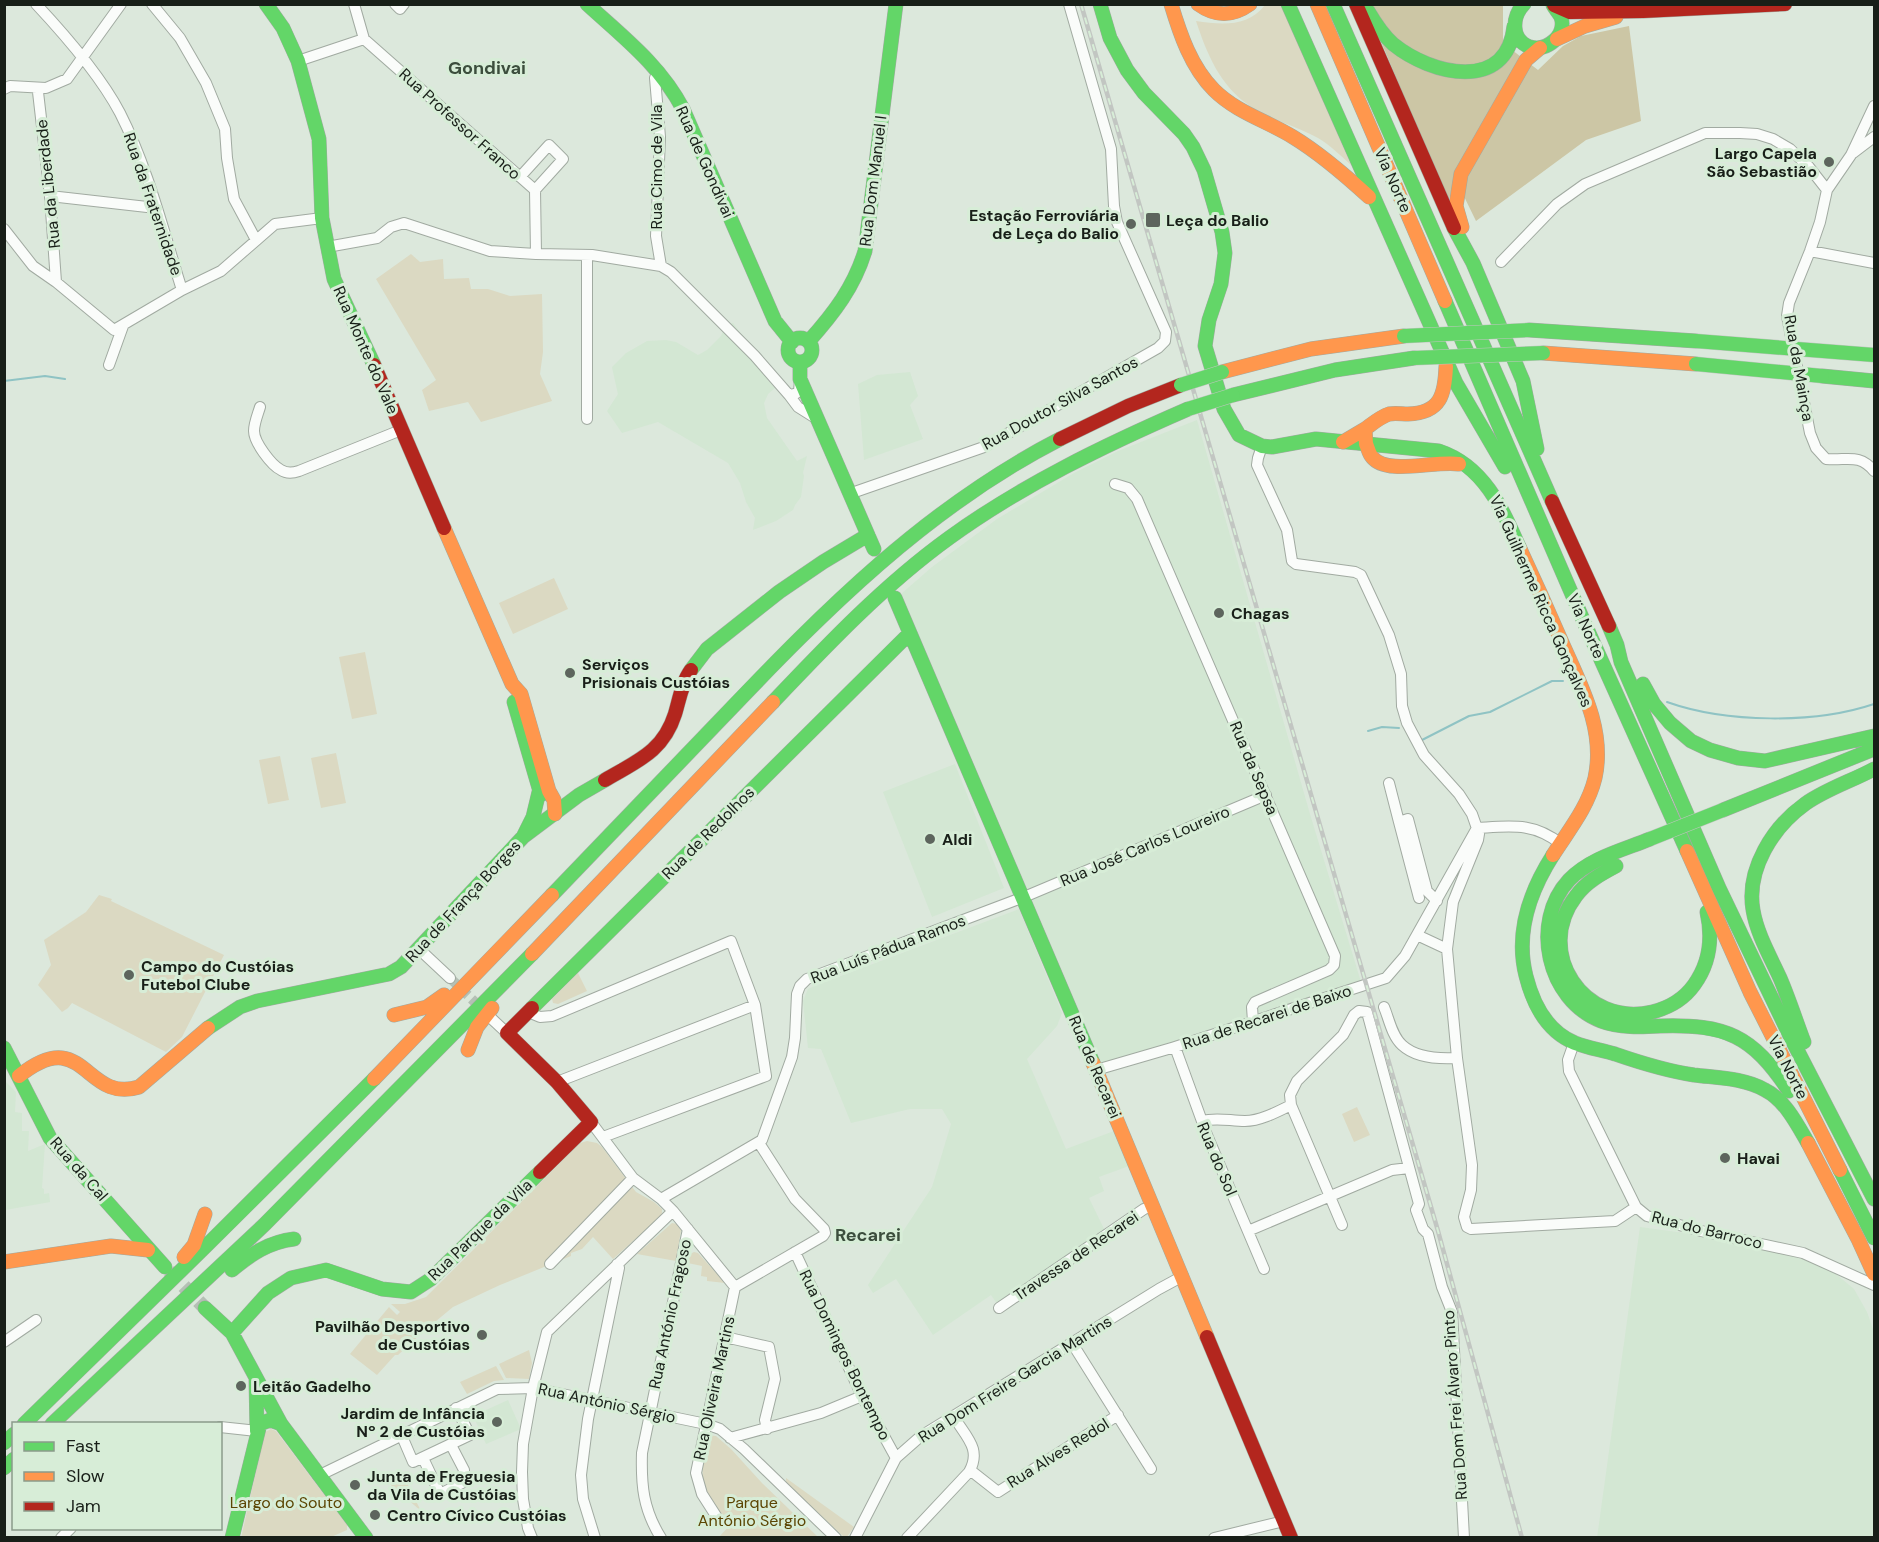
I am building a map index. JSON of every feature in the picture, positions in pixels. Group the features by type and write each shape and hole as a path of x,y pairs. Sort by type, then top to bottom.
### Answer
{"main road":[{"name":"Rua Monte do Vale","path":"266,4 283,27 298,61 319,139 322,218 334,279 370,356 512,684 520,694 547,806 555,814"},
{"name":"Rua de Gondivai","path":"587,4 658,70 672,88 774,321 792,342 788,347 789,356 795,362 801,363 809,359 812,351 809,341"},
{"name":"Rua Dom Manuel I","path":"809,341 840,308 850,292 858,276 865,251 896,4"},
{"path":"1100,4 1110,38 1127,70 1144,93 1184,134 1204,170 1225,253 1221,284 1206,337 1207,355 1230,423 1239,435 1262,446"},
{"path":"1171,4 1195,64 1213,90 1233,106 1293,137 1336,165 1374,202"},
{"path":"1197,4 1215,15 1225,15 1233,14 1250,4"},
{"path":"1288,4 1456,383 1500,455 1521,500 1540,520"},
{"name":"Via Norte","path":"1317,4 1540,520 1750,993 1875,1238"},
{"name":"Via Norte","path":"1333,4 1490,364 1617,645 1622,662 1719,888 1791,1038 1872,1194"},
{"path":"1356,4 1460,242 1473,263"},
{"path":"1363,4 1381,31 1396,47 1425,63 1456,72 1471,72 1490,67 1509,51 1514,16 1524,4"},
{"path":"1553,5 1570,12 1785,4"},
{"path":"1553,5 1560,12 1562,22 1562,31 1557,39"},
{"path":"1514,16 1516,35 1523,43 1540,48 1550,45 1574,29 1589,23 1643,11"},
{"path":"1540,48 1526,60 1461,174 1456,206 1473,263 1523,381 1543,478"},
{"path":"26,1422 168,1285 492,957 809,627 874,567 947,509 1029,456 1099,419 1181,385 1311,349 1404,336 1529,330 1875,355"},
{"path":"792,342 800,338 809,341"},
{"path":"54,1422 264,1225 511,976 827,645 882,593 964,527 999,505 1112,443 1188,409 1233,395 1335,370 1414,358 1543,353 1696,364 1875,381"},
{"path":"1343,442 1384,416 1394,413 1422,412 1439,403 1444,392 1446,361"},
{"name":"Rua de Gondivai","path":"801,363 800,379 874,549"},
{"path":"1365,429 1366,444 1373,458"},
{"name":"Via Guilherme Ricca Gonçalves","path":"1262,446 1272,447 1316,439 1375,443 1450,453 1473,470 1494,494 1588,701 1595,724 1596,770 1592,789 1582,811 1543,872 1526,906 1522,957 1527,982 1537,1008 1561,1034 1574,1042 1649,1066 1751,1084 1772,1095 1786,1109 1804,1137 1875,1274"},
{"name":"Via Guilherme Ricca Gonçalves","path":"1343,442 1357,446 1387,467 1447,461 1473,470"},
{"name":"Rua de França Borges","path":"19,1076 40,1062 50,1058 61,1058 72,1062 112,1090 129,1092 156,1074 220,1017 240,1006 389,974 401,967 523,837 530,834 579,795 659,746 672,724 688,674 707,650 778,592 868,535"},
{"name":"Rua de Recarei","path":"895,598 1024,897 1291,1538"},
{"name":"Rua de Redolhos","path":"507,1033 910,633"},
{"path":"1617,645 1629,654 1654,704 1670,723 1691,741 1710,750 1738,758 1765,761 1875,736"},
{"path":"1837,1163 1775,1070 1756,1050 1724,1030 1703,1027 1624,1027 1590,1016 1576,1005 1557,982 1549,959 1547,937 1552,908 1560,891 1576,873 1593,864 1653,844 1725,815 1875,749"},
{"path":"1725,815 1875,763"},
{"path":"1872,1194 1805,1047 1757,925 1752,901 1754,878 1761,858 1768,844 1789,817 1820,795 1875,769"},
{"path":"523,837 544,791 579,795"},
{"path":"1653,844 1596,876 1575,894 1569,903 1560,933 1562,958 1570,979 1589,1000 1618,1012 1639,1015 1666,1008 1689,992 1706,965 1712,938 1702,884"},
{"path":"394,1015 416,1012 439,1001 465,973 492,957"},
{"path":"468,1050 477,1027 511,976"},
{"path":"507,1033 557,1082 591,1122"},
{"name":"Rua da Cal","path":"4,1048 50,1138 165,1267"},
{"name":"Rua Parque da Vila","path":"232,1333 268,1293 291,1278 326,1270 382,1289 411,1292 431,1279 591,1122"},
{"path":"168,1285 178,1264 194,1245 205,1214"},
{"path":"145,1336 210,1289 250,1254 271,1243 294,1239"},
{"path":"4,1262 111,1246 148,1250"},
{"path":"205,1308 232,1333 282,1424 318,1476 363,1534 347,1538"},
{"path":"232,1538 257,1431 256,1378"},
{"path":"257,1431 263,1421 273,1420 282,1424"}],"street":[{"name":"Rua da Fraternidade","path":"36,4 83,58 118,110 133,140 182,290"},
{"path":"6,86 46,88 67,79 121,4"},
{"path":"152,4 180,38 206,84 225,129 234,199 256,240"},
{"path":"298,61 364,39 354,4"},
{"name":"Rua Doutor Silva Santos","path":"849,494 984,447 1158,348 1166,341 1166,332 1117,222 1111,149 1069,4"},
{"name":"Rua Professor Franco","path":"364,39 535,190 536,254"},
{"name":"Rua Cimo de Vila","path":"658,70 654,78 660,137 656,236 660,266"},
{"name":"Rua da Liberdade","path":"41,88 38,92 50,196 56,282"},
{"path":"1501,262 1557,204 1585,184 1705,133 1749,133 1773,139 1790,148 1809,166 1827,190 1851,155 1875,106"},
{"path":"1851,155 1875,137"},
{"path":"520,177 549,145 563,159 535,190"},
{"name":"Rua da Mainça","path":"1827,190 1810,251 1789,303 1787,316 1810,433 1816,447 1826,459 1858,458 1875,471"},
{"path":"50,196 156,208"},
{"path":"4,229 33,266 114,330 182,290 221,271 275,224 322,218"},
{"path":"327,246 377,238 391,228 404,223 490,251 587,255 660,266 671,272 755,356 798,407 817,418"},
{"path":"1810,251 1875,263"},
{"path":"587,255 587,419"},
{"path":"109,364 123,326"},
{"path":"789,395 799,391 800,379"},
{"path":"260,407 254,429 255,439 280,470 290,473 401,430"},
{"path":"1262,446 1257,465 1287,530 1292,561 1296,564 1361,574 1389,635 1401,674 1402,706 1407,723 1418,747 1459,794 1472,814 1477,828 1479,840 1453,902 1447,949 1457,1058 1425,1056 1403,1046 1396,1036 1384,1007"},
{"name":"Rua da Sepsa","path":"1115,484 1128,488 1137,499 1335,956 1334,965 1329,970 1254,1002 1253,1021"},
{"path":"1389,783 1399,822 1408,819 1419,898"},
{"name":"Rua José Carlos Loureiro","path":"1024,897 1266,795"},
{"path":"1477,828 1531,828 1542,831 1561,844"},
{"name":"Rua de Recarei de Baixo","path":"1096,1070 1175,1047 1386,978 1405,956 1477,828"},
{"path":"1415,866 1427,891 1437,901"},
{"name":"Rua Luís Pádua Ramos","path":"759,1143 766,1133 788,1071 795,1044 797,994 800,986 807,979 1024,897"},
{"path":"1417,935 1447,949"},
{"path":"528,1012 540,1017 552,1016 730,941 754,1005 766,1076 603,1137"},
{"path":"419,949 450,978"},
{"path":"557,1082 754,1005"},
{"name":"Rua Dom Frei Álvaro Pinto","path":"1291,1105 1290,1095 1297,1081 1343,1035 1354,1014 1359,1011 1367,1012 1419,1204 1416,1210 1423,1229 1428,1234 1442,1287 1452,1312 1464,1538"},
{"path":"492,1018 507,1033"},
{"path":"1574,1042 1568,1060 1569,1071 1636,1207"},
{"name":"Rua do Sol","path":"1175,1047 1202,1122 1264,1269"},
{"name":"Rua do Barroco","path":"1457,1058 1472,1165 1471,1191 1464,1216 1467,1227 1471,1229 1615,1221 1636,1207 1647,1216 1694,1229 1803,1253 1875,1285"},
{"path":"1202,1122 1220,1118 1246,1121 1263,1117 1291,1105 1342,1225"},
{"path":"591,1122 633,1178 673,1211 735,1287"},
{"path":"661,1199 759,1143"},
{"name":"Rua Domingos Bontempo","path":"735,1287 825,1233 824,1229 795,1199 759,1143"},
{"path":"1248,1231 1392,1170 1409,1167"},
{"path":"550,1264 633,1178"},
{"name":"Travessa de Recarei","path":"999,1308 1144,1209 1153,1206"},
{"path":"532,1538 523,1499 524,1444 533,1388 547,1332 673,1211"},
{"name":"Rua António Fragoso","path":"661,1538 649,1515 641,1482 642,1453 688,1229"},
{"name":"Rua Domingos Bontempo","path":"795,1252 862,1396 896,1458"},
{"path":"595,1538 584,1499 581,1474 584,1442 619,1268 617,1264"},
{"name":"Rua Dom Freire Garcia Martins","path":"855,1538 896,1458 921,1437 1183,1276"},
{"name":"Rua Oliveira Martins","path":"718,1519 702,1494 696,1473 735,1287"},
{"path":"4,1342 36,1320"},
{"path":"726,1337 769,1347 775,1379 765,1420 767,1429"},
{"path":"1072,1343 1151,1469"},
{"name":"Rua António Sérgio","path":"318,1476 497,1389 533,1388 706,1424 720,1429 836,1538"},
{"path":"730,1438 821,1413 862,1396"},
{"path":"401,1434 413,1462 451,1445 470,1435 456,1408"},
{"name":"Rua Alves Redol","path":"970,1470 998,1492 1118,1415"},
{"path":"907,1538 970,1470 975,1461 975,1450 954,1417"},
{"path":"222,1426 257,1431"},
{"path":"423,1458 440,1494 462,1483 464,1470 451,1445"},
{"path":"1214,1538 1284,1521"}],"shaded area":[{"path":"1366,5 1503,5 1503,43 1538,70 1563,46 1581,36 1629,26 1641,121 1586,140 1476,221 1455,178 1448,203"},
{"path":"733,323 762,361 768,380 775,388 768,394 764,403 767,418 797,461 807,456 801,497 793,510 776,521 753,530 755,518 746,502 740,483 728,463 658,422 622,433 607,411 618,394 612,367 626,353 647,341 666,340 676,342 698,355 707,350 721,336 726,325"},
{"path":"910,372 918,396 910,405 923,439 864,460 858,384 877,375"},
{"path":"1197,420 1310,814 1361,982 1102,1065 901,594 932,567 997,519 1074,473 1118,451"},
{"path":"955,764 1004,888 932,917 883,792"},
{"path":"1019,909 1062,1013 1057,1026 1027,1059 1066,1149 1114,1131 1129,1166 1099,1177 1104,1191 1089,1198 1106,1233 998,1305 991,1295 933,1335 896,1279 873,1293 868,1285 932,1187 951,1124 942,1109 910,1109 851,1123 821,1049 808,1048 803,1001 808,989 814,986"},
{"path":"5,1081 16,1092 15,1112 22,1113 22,1131 29,1131 28,1151 45,1144 42,1188 44,1194 49,1193 50,1202 5,1210"},
{"path":"1640,1227 1773,1246 1831,1270 1854,1289 1867,1312 1874,1332 1874,1537 1597,1538"},
{"name":"Jardim de Infância Nº 2 de Custóias","path":"508,1400 521,1429 486,1444 473,1416"}],"green space":[{"path":"1265,5 1282,5 1351,165 1318,138 1250,106 1230,89 1216,68 1196,21 1234,23 1243,21"},
{"path":"411,254 420,262 443,259 444,279 469,278 471,289 488,289 510,296 542,294 543,352 540,374 552,401 481,422 468,402 429,411 422,390 436,380 376,279"},
{"path":"554,578 568,609 513,634 499,603"},
{"path":"365,652 377,714 352,719 339,657"},
{"path":"336,753 346,803 321,808 311,758"},
{"path":"280,756 289,800 268,804 259,760"},
{"name":"Campo do Custóias Futebol Clube","path":"99,895 112,899 111,901 224,955 182,1037 166,1052 72,1003 62,1012 38,985 51,965 44,940 86,912"},
{"path":"578,973 587,991 558,1004 553,1003 552,999"},
{"path":"1357,1107 1370,1135 1354,1142 1342,1114"},
{"path":"587,1141 597,1143 602,1147 636,1192 662,1209 659,1218 613,1259 593,1237 582,1249 571,1253 571,1256 453,1307 398,1355 395,1355 377,1375 350,1354 389,1307 397,1315 400,1312 391,1304 405,1304 426,1297 580,1143"},
{"path":"672,1223 677,1224 681,1230 676,1261 637,1254"},
{"path":"698,1253 725,1283 707,1281 707,1277 701,1276 702,1266 683,1262 688,1255"},
{"path":"529,1350 532,1363 529,1379 506,1378 499,1364"},
{"path":"496,1366 504,1380 494,1381 467,1394 460,1382"},
{"name":"Largo do Souto","path":"271,1429 276,1431 347,1525 347,1530 331,1537 241,1538 265,1432"},
{"name":"Parque António Sérgio","path":"708,1435 716,1436 731,1449 762,1483 818,1537 719,1537 730,1525 712,1502 704,1483 703,1463"},
{"path":"401,1471 421,1511 385,1480"},
{"path":"786,1478 854,1527 847,1537 844,1537 786,1483"}],"waterway":[{"path":"4,381 45,376 65,379"},
{"path":"1422,740 1469,716 1490,712 1552,681 1563,681"},
{"path":"1667,702 1716,714 1770,718 1825,715 1874,704"},
{"path":"1368,731 1382,727 1399,728"}],"tunnel":[{"path":"450,978 482,1009"},
{"path":"169,1271 205,1308"}],"railway":[{"path":"1081,4 1438,1231 1522,1538"}],"traffic: fast":[{"path":"266,4 283,28 298,61 319,139 322,218 334,279 374,365"},
{"path":"587,4 640,52 674,93 775,321 792,342"},
{"path":"809,341 842,299 865,251 896,4"},
{"path":"1100,4 1110,38 1127,70 1144,93 1184,134 1204,170 1222,232 1225,253 1221,284 1209,320 1205,346 1224,409 1239,435 1262,446 1272,447 1316,439 1439,451 1468,467 1490,490 1520,549"},
{"path":"1288,4 1456,383 1505,467"},
{"path":"1333,4 1552,501"},
{"path":"1524,4 1515,21 1516,33 1524,44 1536,48 1554,41 1561,30 1561,17 1553,5"},
{"path":"1368,11 1389,40 1409,55 1446,70 1465,72 1483,69 1497,61 1508,47 1514,26"},
{"path":"1454,228 1473,263 1523,381 1537,449"},
{"path":"1445,301 1584,622 1687,851"},
{"path":"1529,330 1696,341"},
{"path":"1404,336 1529,330"},
{"path":"800,338 805,339 811,345 812,350 811,355 805,361 800,362 795,361 789,355 788,350 789,345 795,339 800,338"},
{"path":"1696,341 1874,355"},
{"path":"1414,358 1543,353"},
{"path":"1233,395 1335,370 1414,358"},
{"path":"800,363 800,379 874,549"},
{"path":"1696,364 1822,376"},
{"path":"1181,385 1222,372"},
{"path":"1822,376 1874,381"},
{"path":"1188,409 1233,395"},
{"path":"773,702 879,595 949,538 1035,483 1188,409"},
{"path":"552,895 799,639 879,564 965,497 1011,466 1060,439"},
{"path":"691,670 707,649 779,592 868,535"},
{"path":"895,598 1093,1063"},
{"path":"1609,626 1621,662 1719,888 1791,1038 1874,1199"},
{"path":"532,1008 910,633"},
{"path":"1643,684 1654,704 1670,723 1691,741 1710,750 1738,758 1765,761 1874,736"},
{"path":"514,702 541,795"},
{"path":"1723,810 1874,749"},
{"path":"1804,1042 1758,928 1753,910 1754,879 1764,850 1793,813 1822,794 1874,769"},
{"path":"208,1028 240,1007 257,1001 389,974 401,967 523,837 579,795 605,780"},
{"path":"523,837 533,817 539,792"},
{"path":"1650,839 1723,810"},
{"path":"1650,839 1607,855 1577,872 1557,897 1550,917 1548,938 1550,958 1557,978 1568,996 1583,1011 1601,1021 1630,1026 1703,1027 1735,1037 1763,1057 1789,1091"},
{"path":"1553,855 1531,898 1522,944 1529,986 1537,1006 1549,1024 1565,1038 1575,1043 1644,1064 1694,1075 1731,1079 1757,1086 1779,1100 1808,1143"},
{"path":"1616,866 1589,882 1576,896 1564,918 1560,940 1563,962 1572,981 1587,997 1605,1008 1627,1014 1652,1012 1681,999 1694,985 1707,959 1710,941 1707,912"},
{"path":"54,1422 264,1225 532,954"},
{"path":"4,1048 50,1138 165,1267"},
{"path":"26,1422 374,1079"},
{"path":"1840,1170 1874,1238"},
{"path":"232,1333 268,1293 291,1278 326,1270 382,1289 411,1292 431,1279 540,1172"},
{"path":"232,1270 261,1250 276,1243 294,1239"},
{"path":"205,1308 232,1333 281,1424 366,1538"},
{"path":"256,1379 257,1431"},
{"path":"232,1538 260,1424 270,1420 281,1424"},
{"path":"4,1443 12,1436"},
{"path":"4,1468 12,1461"}],"traffic: slow":[{"path":"1171,4 1182,38 1193,61 1214,90 1232,104 1313,150 1369,197"},
{"path":"1198,4 1211,11 1224,14 1237,11 1250,4"},
{"path":"1317,4 1445,301"},
{"path":"1557,39 1585,26 1616,17"},
{"path":"1462,227 1456,206 1461,174 1526,60 1540,48"},
{"path":"1222,372 1311,349 1404,336"},
{"path":"1543,353 1696,364"},
{"path":"1366,444 1365,429 1382,417 1389,414 1419,413 1434,406 1442,393 1446,366"},
{"path":"1343,442 1365,429"},
{"path":"1366,444 1372,457 1379,463 1389,466 1459,464"},
{"path":"444,528 512,684 521,694 549,791 554,800 555,814"},
{"path":"1520,549 1582,688 1594,723 1597,741 1597,759 1592,789 1577,818 1553,855"},
{"path":"532,954 773,702"},
{"path":"1687,851 1750,992 1840,1170"},
{"path":"374,1079 552,895"},
{"path":"394,1015 427,1007 444,995"},
{"path":"468,1050 477,1027 492,1008"},
{"path":"19,1076 41,1062 58,1058 71,1061 106,1085 121,1089 139,1087 208,1028"},
{"path":"1093,1063 1207,1337"},
{"path":"1808,1143 1874,1274"},
{"path":"184,1257 194,1245 205,1214"},
{"path":"4,1262 111,1246 148,1250"}],"traffic: jam":[{"path":"1356,4 1454,228"},
{"path":"1554,5 1570,12 1785,4"},
{"path":"374,365 444,528"},
{"path":"1060,439 1128,406 1181,385"},
{"path":"1552,501 1609,626"},
{"path":"605,780 648,754 664,738 691,670"},
{"path":"532,1008 507,1033 557,1082 591,1122 540,1172"},
{"path":"1207,1337 1291,1538"}],"place":[{"name":"Largo Capela São Sebastião","path":"1829,162"},
{"name":"Leça do Balio","path":"1153,220"},
{"name":"Estação Ferroviária de Leça do Balio","path":"1131,224"},
{"name":"Chagas","path":"1219,613"},
{"name":"Serviços Prisionais Custóias","path":"570,673"},
{"name":"Aldi","path":"930,839"},
{"name":"Campo do Custóias Futebol Clube","path":"129,975"},
{"name":"Havai","path":"1725,1158"},
{"name":"Pavilhão Desportivo de Custóias","path":"482,1335"},
{"name":"Leitão Gadelho","path":"241,1386"},
{"name":"Jardim de Infância Nº 2 de Custóias","path":"497,1422"},
{"name":"Junta de Freguesia da Vila de Custóias","path":"355,1485"},
{"name":"Centro Cívico Custóias","path":"375,1515"}],"district":[{"name":"Gondivai","path":"487,68"},
{"name":"Recarei","path":"868,1235"}]}
